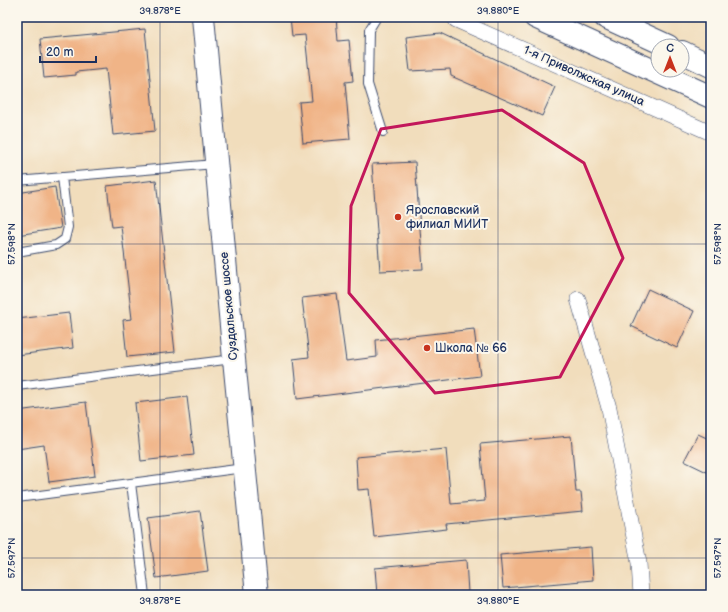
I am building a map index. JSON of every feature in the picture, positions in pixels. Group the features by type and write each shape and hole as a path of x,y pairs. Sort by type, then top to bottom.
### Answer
{"main road":[{"name":"Суздальское шоссе","path":"203,17 257,595"},
{"path":"535,17 711,97"},
{"path":"605,17 651,38"},
{"path":"690,56 711,66"}],"street":[{"name":"1-я Приволжская улица","path":"452,18 711,133"},
{"path":"578,299 609,408 639,563 641,595"}],"lane":[{"path":"377,17 369,30 368,84 383,132"},
{"path":"17,181 216,164"},
{"path":"17,252 56,245 65,239 68,227 62,177"},
{"path":"17,386 234,359"},
{"path":"17,498 244,468"},
{"path":"131,483 145,595"}],"highlighted area":[{"path":"502,110 584,163 623,258 560,377 435,393 349,293 351,206 381,129"}],"building":[{"path":"290,17 336,17 338,41 349,40 353,81 345,82 350,139 303,143 299,102 312,101 305,35 292,36"},
{"path":"145,29 155,131 113,135 106,69 76,72 76,75 44,78 40,39"},
{"path":"440,33 555,87 542,116 451,76 450,69 410,71 406,37"},
{"name":"Ярославский филиал МИИТ","path":"415,162 423,269 380,271 372,164"},
{"path":"156,180 175,352 127,357 123,320 132,319 121,226 112,227 107,186"},
{"path":"55,187 61,228 17,235 17,193"},
{"path":"648,289 694,311 677,348 631,326"},
{"name":"Школа № 66","path":"337,294 346,361 377,357 376,340 474,329 480,376 297,399 293,359 309,357 302,298"},
{"path":"69,313 73,348 17,355 17,319"},
{"path":"187,397 194,455 141,461 135,403"},
{"path":"86,402 95,476 49,482 44,445 17,449 17,411"},
{"path":"698,434 711,440 711,474 684,461"},
{"path":"571,436 576,492 581,492 583,511 446,524 447,529 374,537 369,489 358,490 356,457 446,449 451,504 485,501 480,444"},
{"path":"200,511 208,571 156,578 148,518"},
{"path":"591,547 593,580 503,588 500,555"},
{"path":"466,560 468,593 446,595 377,595 375,568"}],"place":[{"name":"Ярославский филиал МИИТ","path":"398,217"},
{"name":"Школа № 66","path":"427,348"}]}
